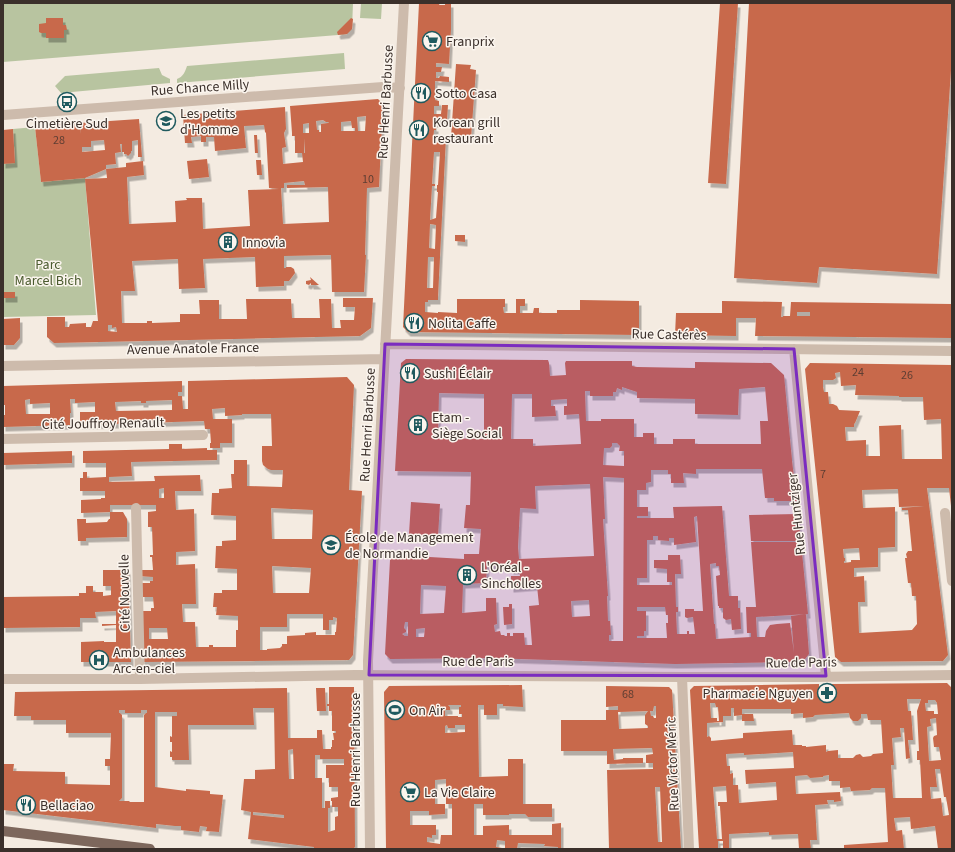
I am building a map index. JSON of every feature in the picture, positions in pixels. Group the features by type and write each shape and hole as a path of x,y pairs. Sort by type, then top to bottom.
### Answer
{"main road":[{"path":"3,831 150,849"}],"street":[{"name":"Rue Henri Barbusse","path":"370,849 368,661 376,537 384,359 404,3"},
{"name":"Rue Chance Milly","path":"3,115 383,87 400,88"},
{"name":"Rue Castérès","path":"386,344 952,351"},
{"name":"Rue Huntziger","path":"794,349 826,676"},
{"name":"Avenue Anatole France","path":"3,366 384,359"},
{"name":"Cité Jouffroy Renault","path":"3,439 203,435"},
{"name":"Cité Nouvelle","path":"136,508 140,679"},
{"path":"945,513 952,581"},
{"name":"Rue de Paris","path":"3,679 140,679 369,675 682,677 952,675"},
{"name":"Rue Victor Méric","path":"682,677 689,849"}],"highlighted area":[{"path":"385,344 794,349 826,676 369,675"}],"green space":[{"path":"3,3 353,3 352,29 347,34 3,62"},
{"path":"361,3 382,3 381,19 360,18"},
{"path":"344,53 345,69 177,83 177,79 184,74 187,66"},
{"path":"159,68 162,75 170,79 170,83 61,93 55,86 65,76"},
{"name":"Parc Marcel Bich","path":"35,127 41,182 85,178 96,315 3,317 3,164 15,162 13,129"}],"building":[{"path":"419,3 440,3 439,5 445,5 445,3 451,3 449,64 436,63 436,67 442,67 441,72 436,72 436,78 439,78 440,76 449,77 449,82 435,81 435,100 439,101 439,106 434,106 434,114 441,114 442,105 448,105 447,120 439,119 438,123 434,123 436,130 434,130 433,142 441,143 441,137 446,137 438,300 428,300 428,302 425,302 425,312 457,313 457,299 505,299 505,307 503,307 504,313 516,313 516,299 525,299 525,306 520,306 520,313 533,313 534,308 539,308 539,313 557,313 557,310 580,310 580,300 639,301 639,335 408,332 403,327","holes":["434,152 440,152 437,185 438,192 436,218 430,220 432,186 435,186 435,184 432,184","430,224 436,225 435,249 429,248","428,257 434,257 433,288 427,288"]},
{"path":"720,3 738,3 726,184 708,183"},
{"path":"749,3 952,3 952,56 937,274 819,267 817,283 734,278"},
{"path":"46,18 63,18 63,25 66,25 67,30 64,30 64,38 46,38 46,33 39,32 39,24 46,23"},
{"path":"351,18 353,19 352,29 347,34 338,35 337,32"},
{"path":"456,64 471,65 470,69 476,70 471,138 451,137"},
{"path":"378,99 383,104 379,187 367,188 364,292 332,292 331,255 284,256 284,268 291,267 294,269 295,273 289,281 284,281 284,286 256,287 255,257 203,259 205,288 179,289 178,259 132,261 135,291 121,291 122,323 147,323 147,321 152,321 152,323 180,322 180,314 200,314 199,300 219,300 219,319 247,319 246,299 291,299 292,318 320,318 319,299 331,299 332,328 341,328 340,320 354,320 355,307 343,307 343,298 373,298 371,328 360,336 54,343 47,337 47,317 65,317 65,327 69,327 70,324 86,323 86,327 91,327 93,321 98,321 85,179 107,178 106,169 126,167 126,163 143,161 144,175 127,177 129,224 176,222 175,201 187,200 186,198 202,198 203,229 250,226 248,190 279,189 269,188 266,133 264,125 244,126 246,148 215,151 214,137 206,137 206,142 201,142 201,136 191,137 192,143 185,143 183,115 285,107 286,129 284,133 286,147 282,148 283,164 303,162 302,153 295,153 295,136 292,136 290,106","holes":["366,116 365,131 358,131 357,117","323,120 329,122 321,124 321,132 317,130 316,121","351,121 352,128 355,128 355,131 341,131 341,122","309,123 309,133 303,133 303,124","304,181 305,185 287,185 287,188 328,187 329,222 283,224 281,188 284,188 284,183","108,325 112,325 112,328 116,327 117,332 108,331"]},
{"path":"139,119 142,157 138,157 138,140 132,141 131,153 128,156 124,154 124,152 122,152 122,144 120,144 121,152 115,153 116,164 106,165 106,169 85,178 41,182 35,127 79,121 81,134 80,123","holes":["104,140 105,150 82,152 82,147 91,147 91,141"]},
{"path":"13,129 15,163 3,164 3,130"},
{"path":"254,135 257,135 258,153 255,153"},
{"path":"207,159 209,177 189,179 187,161"},
{"path":"256,160 261,160 262,175 257,175"},
{"path":"455,235 465,235 465,242 455,241"},
{"path":"310,277 319,285 311,285 311,283 309,285 306,284 306,281 311,280"},
{"path":"3,292 15,292 15,298 3,298"},
{"path":"722,301 782,302 781,317 790,316 791,302 952,304 952,338 755,336 756,318 736,318 736,336 675,335 676,313 722,313","holes":["797,312 810,312 810,316 797,316"]},
{"path":"20,318 20,338 14,345 3,345 3,319"},
{"path":"406,359 548,360 550,376 566,375 566,361 632,361 632,366 637,367 695,368 695,362 771,363 784,375 797,501 774,501 774,498 765,498 762,469 696,469 696,474 683,473 684,483 671,483 671,474 668,474 668,470 651,470 651,482 646,483 646,490 637,490 637,507 648,507 648,516 637,516 637,518 674,518 673,507 722,506 729,596 738,596 741,629 732,630 731,619 726,620 723,618 723,608 719,608 718,606 716,576 720,575 719,566 716,566 716,563 710,564 716,639 751,637 751,633 747,633 746,607 756,607 751,542 801,542 808,614 806,614 809,654 805,659 794,660 795,662 675,664 489,658 390,659 385,654 390,560 395,555 464,559 464,554 479,554 481,529 464,528 466,505 470,505 471,472 395,471 401,363","holes":["622,387 637,392 637,398 695,399 695,414 738,415 739,389 765,387 768,421 760,421 761,444 695,444 695,439 673,439 673,444 654,444 654,433 643,433 643,437 634,437 634,419 601,419 601,421 586,421 585,391 590,391 590,396 613,396 613,392 616,392 617,388 622,390","439,393 484,394 484,439 438,438","512,394 532,394 532,417 556,416 555,406 551,406 551,400 567,399 567,406 564,406 564,415 579,414 581,444 533,446 533,439 511,439","612,443 617,443 620,446 619,451 624,451 624,466 603,465 604,448 610,448","603,477 624,478 623,641 609,641 609,635 611,635 610,621 608,621 608,596 603,519 605,519","590,484 594,556 519,559 518,547 520,508 536,509 535,486","697,516 703,611 685,609 685,617 693,617 695,634 689,634 689,631 687,631 687,634 677,634 676,612 678,612 678,607 676,607 675,574 681,574 680,555 668,555 668,560 654,560 654,568 667,569 667,582 672,582 672,585 637,585 637,578 647,578 647,540 653,540 653,536 658,536 658,540 669,541 669,538 674,538 674,545 696,542 694,517","487,565 511,566 511,570 519,570 520,576 511,576 511,588 537,586 539,605 529,606 532,645 525,645 524,633 513,633 513,636 510,636 510,633 507,633 507,636 505,636 501,635 500,631 495,632 494,625 497,624 496,598 486,598 486,611 462,613 463,584 486,583","421,585 446,586 444,613 420,614","589,600 590,616 572,617 571,601","637,607 665,607 666,615 668,615 668,623 666,623 667,638 637,638 637,636 644,636 644,631 646,631 646,611 637,611","804,614 791,616 794,653 790,623 770,625 766,631 765,637 757,637 756,617","405,622 408,622 408,636 402,634 406,632 404,628","425,628 424,637 416,637 416,629"]},
{"path":"810,363 952,365 952,506 949,488 927,488 948,655 943,661 841,662 835,657 805,369","holes":["840,372 841,386 856,385 855,395 923,397 924,420 941,419 942,459 902,459 901,425 879,426 880,456 866,456 866,440 846,441 845,427 854,427 860,411 839,410 837,406 829,404 828,392 824,392 823,387 823,380 833,380 836,378 835,373","898,489 899,507 924,506 902,508 902,510 908,510 912,551 908,551 906,554 907,558 905,558 908,583 911,583 912,596 916,596 917,624 912,630 859,633 858,602 865,602 864,576 854,577 854,568 878,567 878,548 895,547 895,507 863,508 862,490","859,548 860,560 851,560 851,562 844,563 845,558 843,549"]},
{"path":"347,377 354,385 349,490 362,491 353,655 349,660 142,662 140,611 151,611 151,608 154,608 153,597 142,597 142,583 150,583 150,581 153,581 153,577 139,576 139,570 153,570 152,557 150,557 150,555 153,555 152,527 148,527 148,512 156,511 156,505 110,505 110,512 81,513 81,500 105,498 105,491 80,491 80,478 83,478 83,472 87,472 87,478 106,477 106,463 83,463 83,451 169,449 169,444 182,444 182,449 207,448 207,450 217,450 217,460 131,462 132,476 109,477 109,482 155,481 154,476 200,475 201,491 175,491 176,510 194,509 195,551 176,552 176,565 195,564 196,604 182,604 183,622 195,622 196,647 209,647 209,645 213,645 213,647 236,647 238,616 216,615 217,607 213,607 214,593 222,593 222,590 237,590 237,569 215,568 216,546 222,546 222,541 236,540 236,516 211,515 212,493 219,493 219,489 232,488 231,474 234,474 234,460 247,460 247,486 282,487 283,470 268,469 263,465 262,461 262,446 272,446 271,414 242,414 225,416 225,408 212,409 213,419 232,419 232,443 220,443 220,448 210,448 210,429 205,429 204,421 80,425 80,412 95,412 95,402 75,403 75,399 70,399 70,425 3,427 5,405 3,405 3,386 182,381 182,392 178,392 178,396 182,396 183,409 188,409 188,381","holes":["30,399 30,404 50,403 50,414 26,414 25,400","172,400 172,410 116,411 115,402 141,401 141,403 146,403 146,401","164,488 164,498 159,498 159,489","271,508 313,510 312,539 272,539","272,566 311,568 309,593 273,593","287,614 323,614 323,630 329,630 329,620 333,620 333,617 337,618 335,635 316,635 316,632 305,633 305,635 287,636 287,644 282,644 280,648 267,650 260,650 260,627 287,627","149,628 167,628 168,639 149,639"]},
{"path":"72,451 72,463 3,465 3,453"},
{"path":"411,502 440,504 438,536 409,534"},
{"path":"110,512 123,512 127,519 127,537 86,538 86,541 78,541 77,519 86,519 86,523 107,522 110,519"},
{"path":"798,514 801,541 751,541 749,515"},
{"path":"103,570 128,570 131,662 81,662 81,642 116,642 116,625 102,626 102,624 116,624 116,611 95,612 96,618 80,618 80,627 3,628 3,597 79,596 79,593 86,593 86,586 93,586 93,592 103,592 103,596 111,595 111,586 103,586"},
{"path":"509,604 512,604 512,624 504,625 503,607 509,607"},
{"path":"947,683 952,688 952,849 938,849 935,826 911,829 910,817 894,818 896,831 902,830 904,849 844,849 844,845 888,842 885,788 851,791 850,787 840,788 840,781 829,781 829,775 810,778 807,775 795,776 796,794 840,792 841,801 834,802 834,800 827,800 828,804 815,805 817,840 810,840 811,849 799,849 798,834 769,835 769,832 729,834 729,849 723,849 723,841 718,841 718,849 699,849 690,690 694,686 819,684 819,687 832,686 832,684","holes":["907,699 921,699 917,711 919,751 917,751 917,760 920,760 922,798 893,798 891,765 894,765 892,738 901,737 900,728 904,728 906,759 910,758 908,740 913,740 911,711 908,711","928,700 935,700 937,703 938,714 934,714 934,711 926,711 925,703 928,703","710,703 715,703 716,707 718,707 719,721 717,721 717,718 711,718","731,708 734,708 734,716 742,715 742,721 754,721 753,714 742,714 742,709 791,709 791,714 803,713 803,718 813,717 815,715 849,713 850,718 853,721 858,721 861,718 861,714 867,714 868,720 881,720 883,753 863,757 860,754 853,758 838,758 838,750 826,752 826,745 806,747 802,745 793,745 792,730 743,733 743,738 711,741 711,738 709,736 707,737 707,723 723,722 723,716 731,716","936,718 937,735 933,738 934,747 939,747 941,760 929,761 927,727 931,726 930,719","793,752 794,768 745,770 746,784 776,782 777,800 739,803 738,785 733,785 733,773 730,774 730,766 727,766 726,754 744,753 744,755","935,769 940,769 944,797 946,797 949,815 943,816 941,798 931,799 930,787 937,787","726,786 727,802 718,802 718,806 720,806 722,839 717,839 713,787"]},
{"path":"522,685 523,707 503,706 503,704 497,704 497,715 484,715 484,705 478,705 479,777 508,776 508,759 523,759 523,804 552,804 552,817 528,817 525,814 483,815 483,804 474,804 474,835 483,835 483,826 509,825 509,835 552,835 552,824 561,823 561,849 558,849 558,847 544,846 545,844 518,843 517,849 505,849 505,841 497,840 496,847 502,849 386,849 384,692 389,686","holes":["448,705 461,705 461,707 459,707 459,714 462,714 462,717 445,716 445,710 450,710","447,725 448,728 455,728 455,725 465,725 465,732 445,733 445,726","446,779 446,804 452,804 452,835 441,835 440,844 427,842 427,837 432,838 432,835 436,835 436,825 410,825 410,811 429,811 429,815 445,814 445,804 435,804 435,780"]},
{"path":"606,686 669,687 672,690 681,849 609,849 607,770 653,769 653,763 646,763 646,755 653,754 652,748 613,749 614,760 623,758 643,758 643,763 607,764 607,751 561,751 561,720 606,720 606,710 618,710 618,706 606,707","holes":["654,706 656,706 656,718 651,716 650,711 653,711","648,711 645,715 645,724 648,728 619,729 618,712","655,787 660,787 662,842 658,842"]},
{"path":"329,687 354,687 355,847 353,849 314,849 314,847 248,839 251,812 241,810 244,779 255,779 255,770 275,769 274,708 253,708 254,725 188,725 189,760 172,760 172,757 170,757 170,751 172,752 172,742 170,742 170,736 172,737 172,716 177,716 177,712 155,712 155,787 186,791 186,789 210,791 210,794 223,795 219,832 206,831 207,827 200,826 199,832 181,830 181,826 156,824 156,828 3,810 3,764 14,764 13,771 65,772 65,784 110,785 110,766 105,766 105,759 110,759 111,733 66,733 66,720 31,720 31,716 14,716 15,692 287,688 288,738 317,738 317,730 322,730 323,749 331,749 332,740 334,740 333,733 336,733 336,731 332,731 332,711 329,711 329,706 327,706 327,704 329,704","holes":["119,710 125,710 125,713 141,713 141,710 147,710 147,713 144,715 144,802 119,801 122,798 122,715 119,713","293,749 294,779 289,779 288,750","315,755 320,755 320,759 344,759 344,765 326,765 326,778 329,778 329,787 338,787 338,797 331,798 332,807 338,807 338,816 335,817 335,830 328,832 328,808 330,808 330,801 325,801 325,808 322,808 322,778 315,778","253,812 284,815 284,818 253,815"]},
{"path":"316,688 325,688 326,711 317,711"}],"place":[{"name":"Franprix","path":"432,41"},
{"name":"Sotto Casa","path":"421,93"},
{"name":"Cimetière Sud","path":"67,102"},
{"name":"Les petits d'Homme","path":"166,121"},
{"name":"Korean grill restaurant","path":"419,130"},
{"name":"Innovia","path":"228,242"},
{"name":"Nolita Caffe","path":"414,323"},
{"name":"Sushi Éclair","path":"410,373"},
{"name":"Etam - Siège Social","path":"418,425"},
{"name":"École de Management de Normandie","path":"331,545"},
{"name":"L'Oréal - Sincholles","path":"467,575"},
{"name":"Ambulances Arc-en-ciel","path":"99,660"},
{"name":"Pharmacie Nguyen","path":"827,693"},
{"name":"On Air","path":"395,710"},
{"name":"La Vie Claire","path":"410,792"},
{"name":"Bellaciao","path":"26,805"}]}
